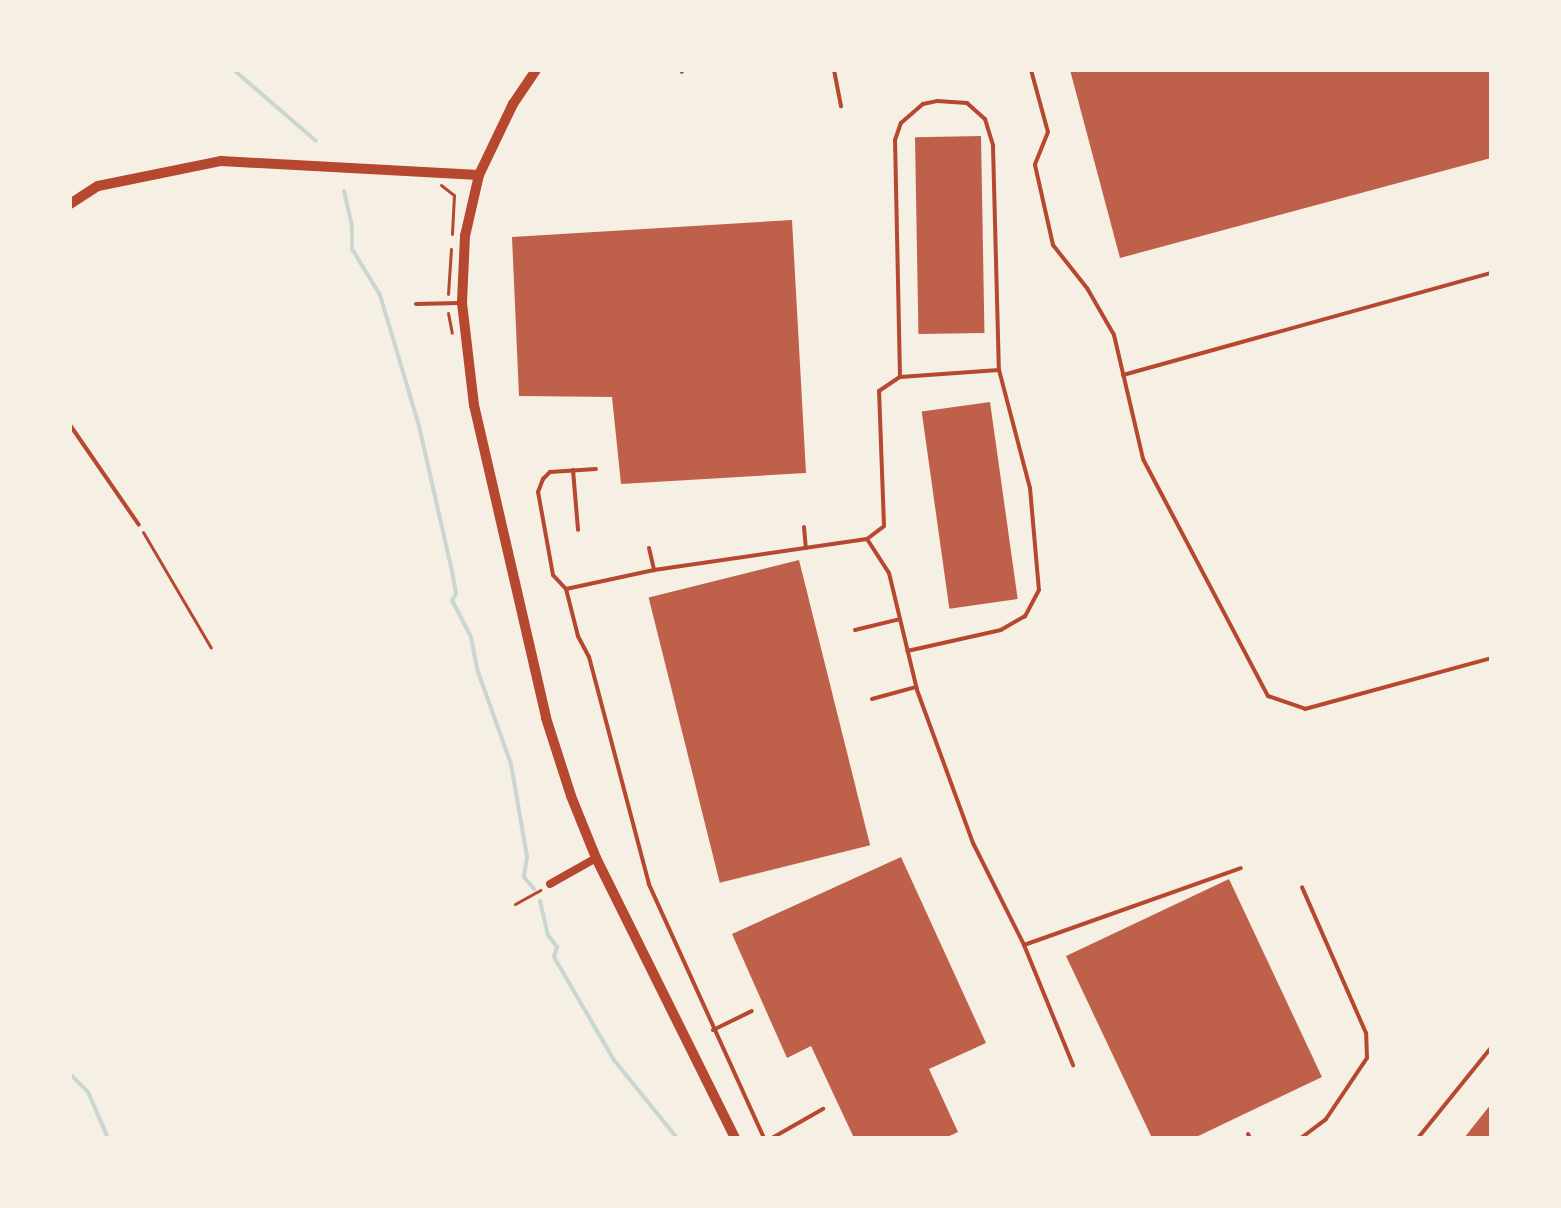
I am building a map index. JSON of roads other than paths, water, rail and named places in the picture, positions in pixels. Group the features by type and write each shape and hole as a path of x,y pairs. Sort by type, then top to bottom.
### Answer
{"street":[{"path":"536,70 513,104 479,175 465,236 462,303 474,405 546,718 571,796 596,858 735,1138"},
{"path":"70,204 98,186 221,161 479,175"},
{"path":"550,884 596,858"}],"lane":[{"path":"834,70 841,106"},
{"path":"1031,70 1048,132 1035,165 1053,245 1087,288 1114,335 1143,459 1268,696 1305,709 1491,658"},
{"path":"900,377 895,140 901,123 911,112 937,101 967,103 977,109 991,131 999,370 1030,488 1037,599 1025,616 1001,630 907,651"},
{"path":"1123,375 1491,273"},
{"path":"416,304 462,303"},
{"path":"566,589 654,570 867,539 884,526 879,391 900,377 999,370"},
{"path":"70,425 139,525"},
{"path":"596,469 550,472 543,479 538,492 553,575 566,589 578,636 589,657 649,884 764,1138"},
{"path":"573,470 578,530"},
{"path":"804,527 806,548"},
{"path":"867,539 889,573 916,687 973,843 1024,945 1073,1065"},
{"path":"649,548 654,570"},
{"path":"855,630 900,619"},
{"path":"872,699 916,687"},
{"path":"1024,945 1241,868"},
{"path":"1301,1138 1326,1119 1367,1058 1366,1033 1302,887"},
{"path":"713,1030 752,1011"},
{"path":"1418,1138 1491,1048"},
{"path":"772,1138 823,1109"}],"waterway":[{"path":"234,70 316,141"},
{"path":"344,191 352,225 352,249 380,295 419,426 452,571 456,594 452,600 471,637 477,669 511,764 527,857 524,877 534,889"},
{"path":"540,901 548,935 557,947 554,957 614,1060 677,1138"},
{"path":"70,1074 88,1092 108,1138"}]}
